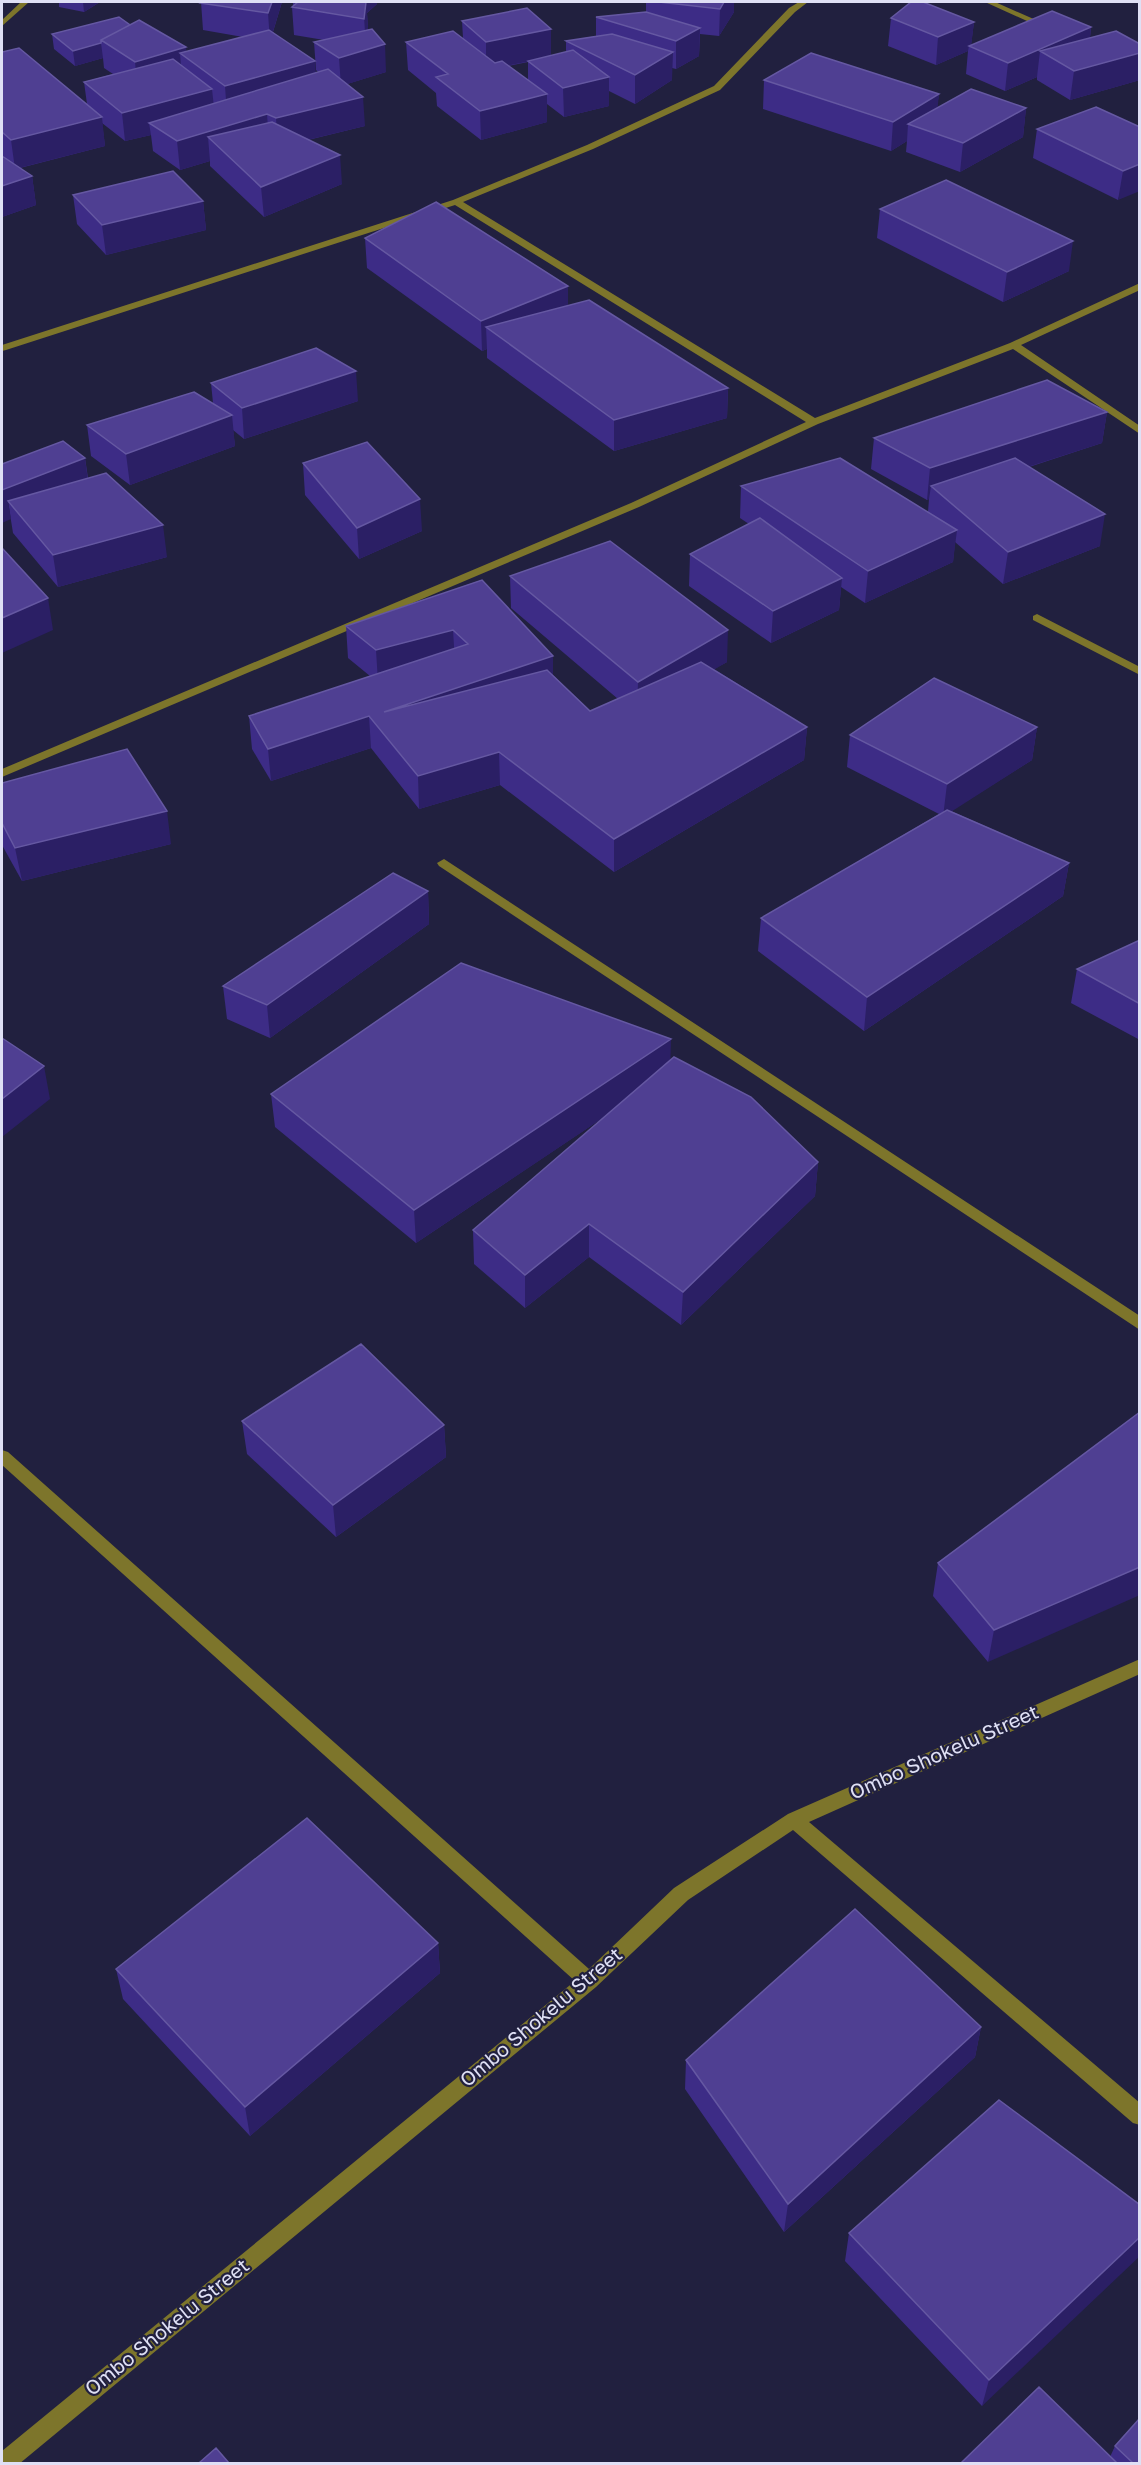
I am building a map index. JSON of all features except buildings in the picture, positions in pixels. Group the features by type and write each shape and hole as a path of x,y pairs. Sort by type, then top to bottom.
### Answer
{"street":[{"path":"2,24 25,2"},
{"path":"2,348 456,202 590,147 717,88 792,10 804,2"},
{"path":"989,2 1059,32"},
{"path":"456,202 814,422"},
{"path":"2,773 624,510 814,422 1014,345 1140,286"},
{"path":"1014,345 1140,431"},
{"path":"1036,618 1140,672"},
{"path":"444,863 1140,1324"},
{"path":"2,1456 589,1981"},
{"name":"Ombo Shokelu Street","path":"2,2463 589,1981 681,1894 794,1820 1140,1666"},
{"path":"794,1820 1140,2116"}]}
